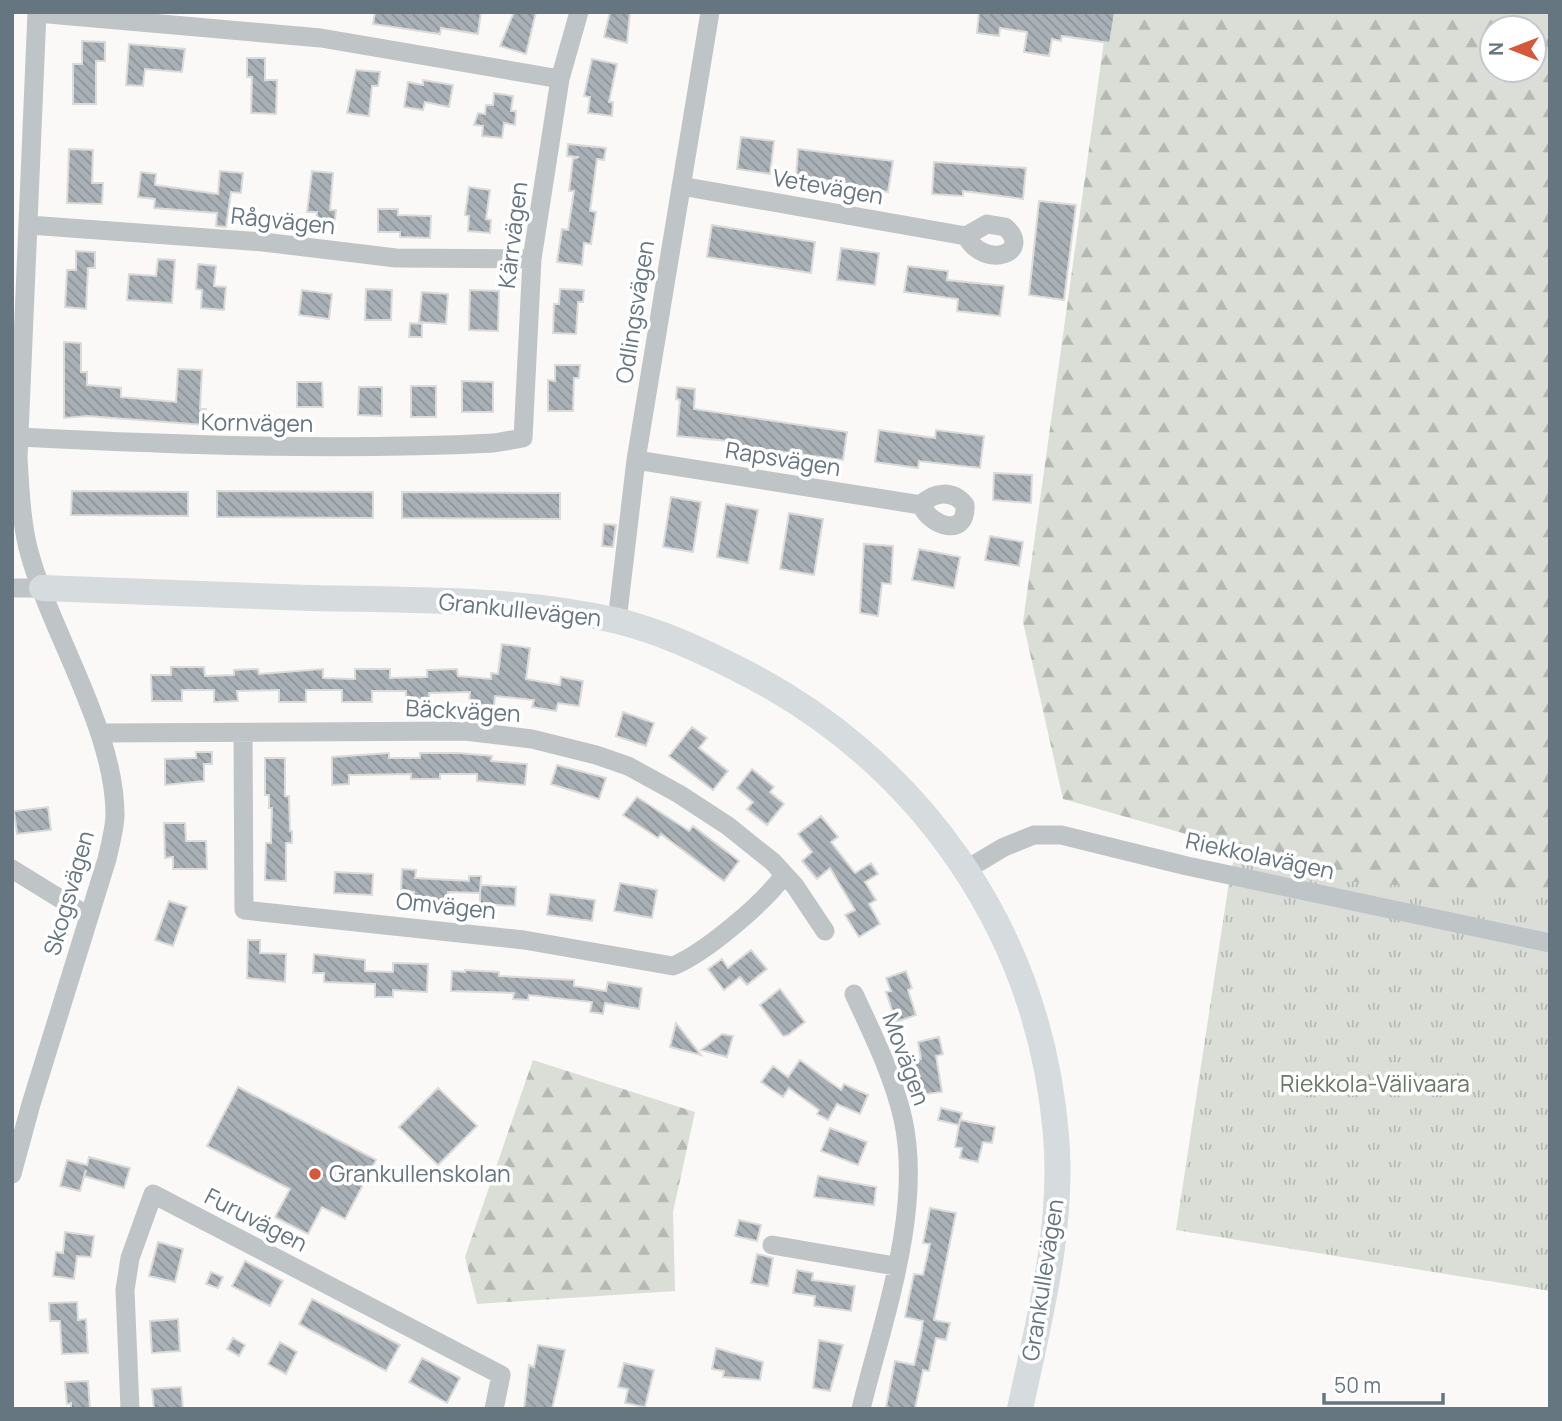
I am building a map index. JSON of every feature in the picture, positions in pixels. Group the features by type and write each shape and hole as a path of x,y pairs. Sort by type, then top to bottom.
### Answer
{"street":[{"name":"Kärrvägen","path":"494,443 523,438 532,259 560,79 579,12"},
{"name":"Odlingsvägen","path":"617,621 636,460 710,12"},
{"path":"37,13 321,38 560,79"},
{"name":"Skogsvägen","path":"12,1174 107,859 115,818 100,733 42,588 28,548 23,517 19,437 29,225 21,150 37,13"},
{"name":"Vetevägen","path":"681,186 966,236"},
{"name":"Rågvägen","path":"29,225 264,242 396,258 532,259"},
{"name":"Kornvägen","path":"19,437 275,448 494,443"},
{"name":"Rapsvägen","path":"636,460 921,505"},
{"name":"Grankullevägen","path":"12,588 468,603 537,608 617,621 689,644 767,683 817,715 864,752 919,808 967,869 987,902 1020,974 1040,1037 1056,1137 1055,1228 1020,1409"},
{"name":"Bäckvägen","path":"100,733 465,731 531,739 596,755 628,766 679,794 728,826 774,862 825,931"},
{"name":"Omvägen","path":"243,733 244,910 524,940 673,966 700,951 772,891 784,875"},
{"name":"Riekkolavägen","path":"967,869 1003,847 1034,835 1061,835 1187,866 1550,943"},
{"path":"12,869 89,916"},
{"name":"Movägen","path":"854,994 892,1078 903,1120 908,1183 904,1230 861,1409"},
{"name":"Furuvägen","path":"131,1409 125,1290 130,1258 153,1194 501,1375 494,1409"},
{"path":"772,1245 895,1266"}],"green space":[{"path":"1108,12 1550,12 1550,896 1355,882 1063,799 1023,622"},
{"name":"Riekkola-Välivaara","path":"1550,183 1550,1291 1176,1230 1231,869 1350,535"},
{"path":"533,1060 695,1112 673,1212 675,1291 477,1304 465,1257"}],"building":[{"path":"375,12 481,12 478,34 441,28 440,34 373,24"},
{"path":"514,12 536,12 526,54 500,46"},
{"path":"610,12 630,12 627,43 604,37"},
{"path":"979,12 1115,12 1110,43 1062,36 1061,41 1052,39 1049,56 1024,52 1027,32 1000,28 999,36 977,33"},
{"path":"82,41 105,42 105,61 96,61 96,104 73,104 73,64 82,64"},
{"path":"129,44 185,49 182,72 145,69 143,86 126,85"},
{"path":"247,58 265,58 265,80 277,80 276,114 251,113 252,77 247,77"},
{"path":"592,59 617,64 609,102 613,102 612,116 588,113 590,97 584,96"},
{"path":"356,70 380,72 378,86 372,86 369,116 347,113"},
{"path":"423,80 453,85 449,107 425,102 423,110 404,107 408,82 423,85"},
{"path":"494,93 513,96 511,111 516,111 515,125 504,123 502,138 482,136 483,126 474,125 478,113 485,114 486,105 493,105"},
{"path":"741,137 774,141 770,174 737,169"},
{"path":"568,144 606,148 604,160 597,159 590,211 596,212 591,244 584,243 582,265 557,262 562,229 568,230 574,191 569,191 573,159 579,157 567,156"},
{"path":"69,149 93,150 92,183 103,183 102,204 67,203"},
{"path":"798,149 893,161 888,192 845,185 845,182 796,178"},
{"path":"934,162 1026,168 1023,199 963,191 963,196 932,194"},
{"path":"220,171 243,173 241,193 231,192 226,227 216,226 217,213 154,208 155,199 138,197 141,172 156,174 155,185 218,194"},
{"path":"312,171 333,173 330,210 336,210 334,228 316,226 317,212 307,212"},
{"path":"469,187 490,190 486,219 491,220 490,233 468,231 469,216 465,215"},
{"path":"1039,201 1076,205 1064,300 1029,295"},
{"path":"378,209 398,209 398,215 431,216 430,238 400,237 400,232 378,232"},
{"path":"712,225 815,242 811,273 707,257"},
{"path":"841,248 879,253 875,285 837,280"},
{"path":"76,251 95,252 95,268 88,268 86,309 65,307 67,270 76,270"},
{"path":"158,259 175,260 172,303 127,300 129,274 156,276"},
{"path":"198,264 216,266 214,286 226,287 224,310 201,308 202,290 196,289"},
{"path":"908,266 948,271 947,280 1004,286 1000,316 957,311 958,299 904,292"},
{"path":"366,289 392,290 391,320 365,320"},
{"path":"560,289 584,290 583,302 578,302 576,334 553,333 554,304 559,304"},
{"path":"302,290 332,294 329,319 299,315"},
{"path":"470,290 499,291 498,331 469,330"},
{"path":"422,292 448,294 446,324 419,322"},
{"path":"410,323 422,324 422,337 409,337"},
{"path":"64,342 81,343 81,372 87,372 87,385 121,388 121,397 176,402 178,369 202,370 200,409 206,409 205,425 87,416 64,418"},
{"path":"555,365 580,365 579,378 574,378 573,411 548,411 548,380 555,381"},
{"path":"462,381 493,382 493,412 462,412"},
{"path":"297,382 322,382 323,407 297,407"},
{"path":"411,386 436,386 436,417 411,417"},
{"path":"359,387 382,387 382,416 358,415"},
{"path":"677,387 695,389 694,409 847,432 843,460 737,446 738,442 677,436 680,400 676,399"},
{"path":"879,430 935,438 936,430 984,436 980,468 919,461 918,468 875,462"},
{"path":"994,473 1032,475 1031,503 993,500"},
{"path":"72,491 188,492 188,516 71,515"},
{"path":"217,491 373,492 373,518 217,517"},
{"path":"402,492 560,493 560,519 402,518"},
{"path":"671,497 701,502 693,552 663,547"},
{"path":"726,504 758,510 748,563 717,557"},
{"path":"789,513 823,519 814,575 780,569"},
{"path":"604,524 616,525 613,547 602,546"},
{"path":"990,536 1023,542 1019,566 985,560"},
{"path":"864,544 893,546 891,584 882,583 878,616 860,613"},
{"path":"919,549 960,557 954,588 912,580"},
{"path":"502,644 530,648 526,679 560,685 561,677 583,681 579,706 558,703 556,711 532,707 534,700 495,696 494,706 469,703 470,692 429,693 430,702 406,703 406,691 372,691 372,702 342,702 342,690 306,690 306,702 279,702 279,690 237,691 238,701 214,702 214,690 182,690 182,701 152,701 151,675 171,675 171,667 204,667 205,676 234,675 234,670 258,669 259,674 323,669 323,678 352,679 355,679 355,669 390,669 390,678 427,677 427,670 457,669 458,676 491,679 491,673 498,674"},
{"path":"623,712 654,723 646,746 616,736"},
{"path":"692,727 707,738 699,748 728,771 713,790 669,756"},
{"path":"196,752 212,752 212,764 204,764 204,781 165,785 165,759 196,758"},
{"path":"389,753 389,758 420,758 420,753 458,753 492,756 491,761 527,764 525,785 477,781 477,774 440,774 440,779 411,779 411,774 349,775 349,784 332,785 332,757"},
{"path":"265,758 285,758 285,796 289,796 292,831 292,843 286,843 286,881 265,880 266,843 271,843 272,808 269,808 269,795 265,795"},
{"path":"557,765 606,778 599,799 551,784"},
{"path":"752,769 774,787 770,792 784,804 767,825 747,809 753,802 737,788"},
{"path":"637,797 689,831 693,826 739,861 724,881 661,834 658,838 623,815"},
{"path":"48,807 51,830 17,834 14,811"},
{"path":"821,816 838,837 831,842 855,873 871,863 878,874 865,882 876,900 869,904 880,924 859,937 845,915 855,910 830,868 817,879 802,861 812,852 798,834"},
{"path":"164,823 185,823 186,841 206,841 207,869 173,869 173,857 165,858"},
{"path":"402,869 416,870 415,878 469,881 469,876 481,876 480,893 448,892 448,902 413,901 414,892 401,891"},
{"path":"335,872 373,874 372,895 334,893"},
{"path":"620,883 657,890 652,918 614,911"},
{"path":"481,885 516,887 515,906 480,904"},
{"path":"550,894 595,900 592,921 547,915"},
{"path":"169,901 187,907 173,946 155,940"},
{"path":"248,940 260,940 260,953 286,954 285,982 247,978"},
{"path":"751,950 767,969 747,985 740,977 724,990 708,969 722,959 728,968"},
{"path":"314,954 365,960 365,971 393,972 393,963 428,964 427,992 393,990 393,997 375,997 375,984 324,982 324,973 313,973"},
{"path":"452,971 499,972 499,976 574,980 574,986 606,991 608,982 642,988 639,1009 605,1003 603,1014 590,1012 592,1002 529,995 528,1000 513,999 514,993 451,991"},
{"path":"906,971 912,988 908,990 916,1015 896,1022 886,992 891,991 886,978"},
{"path":"780,989 805,1022 783,1036 760,1005"},
{"path":"676,1023 701,1055 670,1047"},
{"path":"722,1034 733,1036 727,1057 701,1050"},
{"path":"939,1037 943,1054 936,1056 942,1092 919,1095 914,1060 921,1059 918,1042"},
{"path":"800,1060 841,1090 844,1084 868,1095 860,1114 837,1104 828,1120 817,1114 819,1110 789,1088 783,1097 761,1082 773,1066 788,1077"},
{"name":"Grankullenskolan","path":"238,1087 376,1160 345,1219 322,1207 308,1234 275,1217 290,1189 207,1146"},
{"path":"438,1088 477,1126 438,1165 399,1127"},
{"path":"941,1108 962,1113 959,1125 938,1120"},
{"path":"960,1120 995,1127 992,1143 983,1142 978,1162 960,1158 962,1148 955,1147"},
{"path":"830,1128 867,1142 858,1165 821,1151"},
{"path":"89,1157 130,1168 124,1188 84,1176 80,1191 60,1186 67,1160 87,1165"},
{"path":"818,1176 876,1187 874,1205 814,1197"},
{"path":"930,1208 956,1213 934,1320 950,1323 946,1340 936,1338 929,1371 923,1370 915,1409 894,1409 886,1407 895,1361 914,1365 921,1335 923,1321 905,1317 914,1274 923,1275 930,1244 923,1243"},
{"path":"739,1220 761,1225 757,1241 735,1236"},
{"path":"65,1232 94,1236 91,1257 77,1256 74,1279 53,1276 56,1252 63,1253"},
{"path":"158,1242 183,1249 175,1282 149,1276"},
{"path":"757,1254 773,1258 768,1286 751,1283"},
{"path":"245,1261 283,1281 270,1306 232,1286"},
{"path":"797,1270 813,1273 812,1280 855,1286 851,1311 814,1306 815,1296 793,1293"},
{"path":"211,1272 223,1277 218,1288 206,1284"},
{"path":"312,1299 400,1345 386,1371 299,1324"},
{"path":"77,1302 78,1320 86,1319 88,1353 62,1354 60,1321 50,1321 49,1303"},
{"path":"178,1319 180,1351 152,1353 150,1321"},
{"path":"233,1338 245,1345 239,1356 227,1349"},
{"path":"819,1340 843,1345 830,1391 813,1388"},
{"path":"280,1342 297,1352 286,1374 268,1364"},
{"path":"538,1345 565,1350 560,1374 552,1409 524,1409 529,1365 534,1367"},
{"path":"716,1348 763,1362 760,1380 723,1377 724,1371 712,1369"},
{"path":"422,1358 460,1378 447,1403 409,1382"},
{"path":"624,1363 654,1370 645,1407 625,1403 628,1389 618,1387"},
{"path":"88,1381 90,1409 71,1409 71,1403 67,1404 65,1382"},
{"path":"181,1387 183,1409 154,1409 152,1389"}],"place":[{"name":"Grankullenskolan","path":"315,1174"}]}
